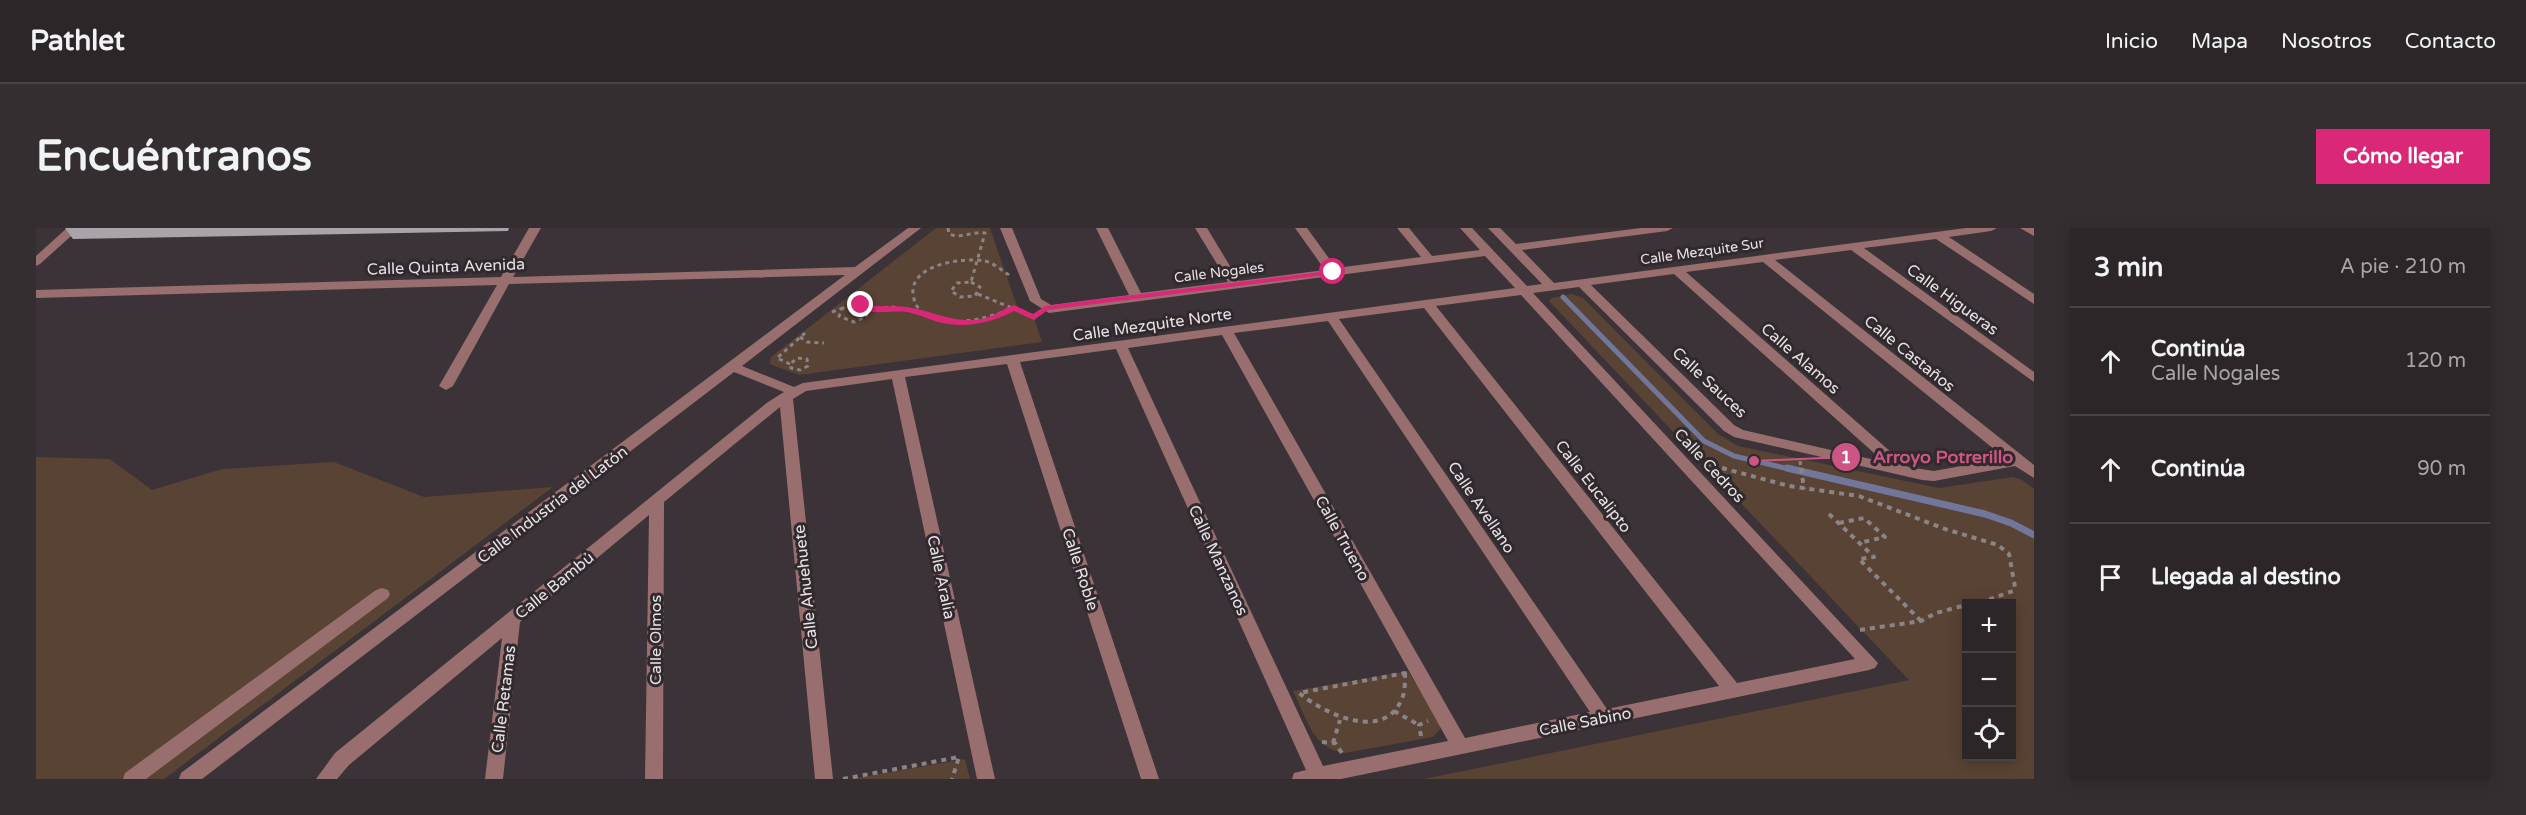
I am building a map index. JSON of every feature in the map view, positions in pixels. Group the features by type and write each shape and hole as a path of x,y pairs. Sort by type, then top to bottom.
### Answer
{"street":[{"path":"36,262 74,228"},
{"path":"446,386 535,228"},
{"name":"Calle Industria del Latón","path":"188,779 915,228"},
{"path":"1006,228 1036,301 1045,308"},
{"path":"1102,228 1137,298"},
{"path":"1201,228 1236,285"},
{"path":"1301,228 1333,272"},
{"path":"1403,228 1429,259"},
{"name":"Calle Cedros","path":"1466,228 1869,663"},
{"path":"1494,228 1551,287"},
{"path":"1557,228 1570,241"},
{"path":"1513,248 1661,228"},
{"name":"Calle Mezquite Sur","path":"1524,290 1991,228"},
{"path":"2026,228 2034,233"},
{"path":"1938,235 2034,300"},
{"name":"Calle Higueras","path":"1853,246 2034,378"},
{"name":"Calle Nogales","path":"1045,308 1488,252"},
{"name":"Calle Castaños","path":"1765,258 2034,473"},
{"name":"Calle Alamos","path":"1676,270 1905,471"},
{"name":"Calle Quinta Avenida","path":"36,294 857,271"},
{"name":"Calle Sauces","path":"1582,283 1734,431 1934,476 2019,460"},
{"name":"Calle Mezquite Norte","path":"789,393 803,387 1524,290"},
{"name":"Calle Eucalipto","path":"1428,303 1733,691"},
{"name":"Calle Avellano","path":"1331,316 1603,717"},
{"name":"Calle Trueno","path":"1226,330 1460,746"},
{"name":"Calle Manzanos","path":"1120,344 1310,777"},
{"name":"Calle Roble","path":"1012,359 1150,779"},
{"path":"732,367 789,393"},
{"name":"Calle Aralia","path":"898,374 986,779"},
{"name":"Calle Bambú","path":"325,779 342,759 789,393"},
{"name":"Calle Ahuehuete","path":"789,393 824,779"},
{"name":"Calle Olmos","path":"654,779 657,501"},
{"path":"132,779 382,594"},
{"name":"Calle Retamas","path":"494,779 512,619"},
{"name":"Calle Sabino","path":"1310,777 1869,663"}],"path":[{"path":"948,228 949,234 956,237 965,236 973,229 985,234 971,282"},
{"path":"930,316 914,301 912,292 915,283 924,273 937,266 953,261 978,261 1000,267 1007,275 1024,274"},
{"path":"978,294 980,287 971,282 954,285 952,293 963,298 978,294 1034,318 1045,308"},
{"path":"827,315 856,304 868,309 898,308 944,321 977,322 992,319 1013,308"},
{"path":"843,308 839,316 854,322 866,317 868,309"},
{"path":"790,364 801,358 810,362 808,366 800,370 791,368 790,364 777,358 809,330"},
{"path":"800,337 807,342 824,343"},
{"path":"1705,463 1859,496 1945,529 2002,547 2009,554 2015,587 2013,591 1988,599"},
{"path":"1801,464 1804,486"},
{"path":"1829,514 1874,557 1859,559 1921,621"},
{"path":"1838,523 1864,518 1885,537 1859,543"},
{"path":"1857,631 1921,621 1936,613 1962,606"},
{"path":"1405,673 1407,688 1402,702 1394,711 1377,720 1360,722 1340,720 1311,705 1299,693 1405,673"},
{"path":"1394,711 1419,725"},
{"path":"1333,742 1340,720"},
{"path":"1423,739 1418,732 1419,725 1424,721 1437,723"},
{"path":"1319,743 1333,742 1339,746 1342,753"},
{"path":"843,779 959,757 952,779"}],"shaded area":[{"path":"936,228 990,228 1018,309 1034,318 1042,342 799,375 770,364 771,357"},
{"path":"1572,294 1583,298 1718,434 1738,446 1939,488 2013,477 2022,480 2034,489 2034,779 1424,779 1909,680 1549,301 1552,298"},
{"path":"36,457 110,459 152,490 222,469 334,462 424,497 553,487 164,779 36,779"},
{"path":"1408,671 1440,723 1440,729 1433,737 1345,753 1334,751 1325,746 1312,731 1293,691"},
{"path":"965,759 970,779 852,779"}],"waterway":[{"path":"1563,297 1704,441 1734,456 1793,470"},
{"path":"1787,468 1985,514 2011,523 2034,535"}],"place":[{"name":"Arroyo Potrerillo","path":"1754,461"}],"route":[{"path":"861,305 868,309 898,308 944,321 977,322 992,319 1014,308 1034,318 1045,308 1333,272"}]}
